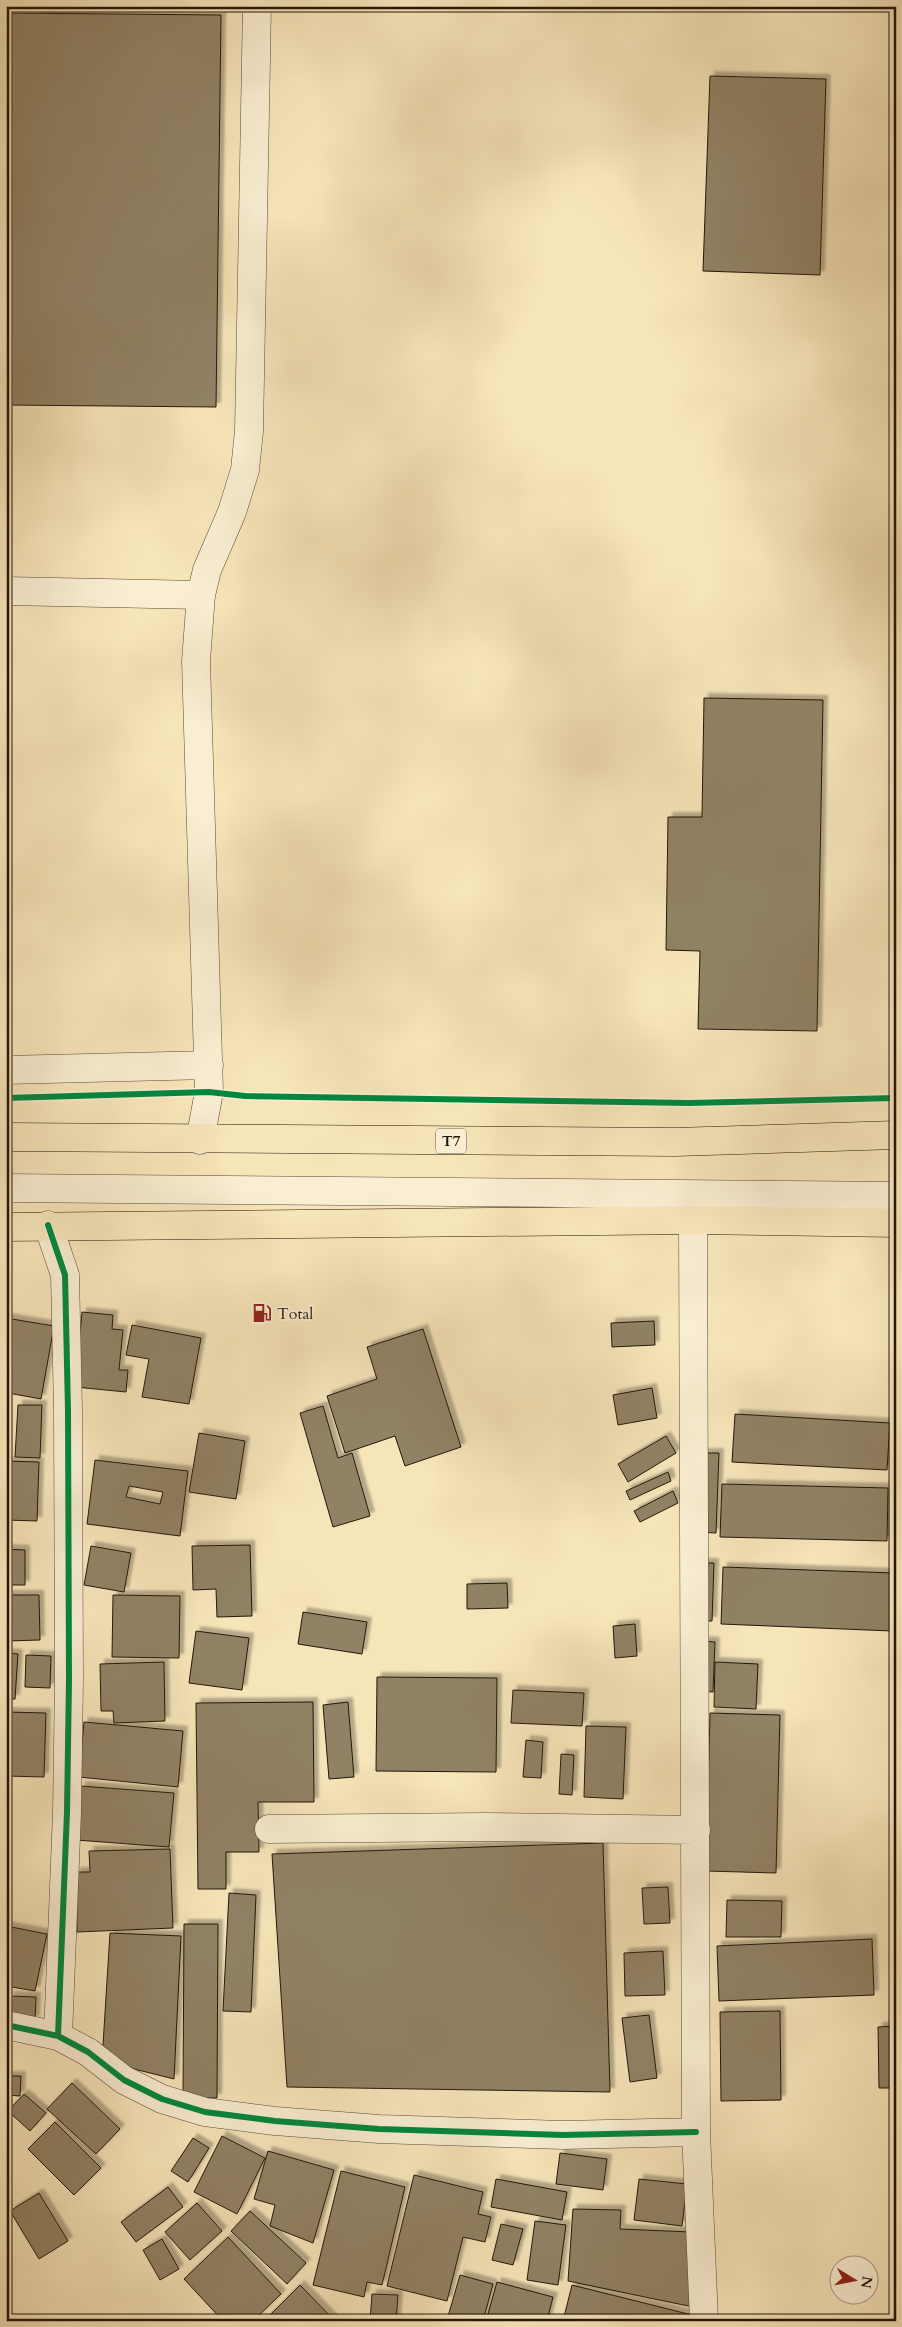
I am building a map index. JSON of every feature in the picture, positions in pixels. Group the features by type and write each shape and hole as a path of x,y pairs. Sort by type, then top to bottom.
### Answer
{"highway":[{"name":"T7","path":"6,1137 200,1140 675,1142 896,1135"},
{"path":"6,1227 48,1225 693,1220 896,1223"}],"street":[{"path":"200,1140 209,1092 196,661 201,595 207,570 232,512 245,470 248,440 255,175 257,6"},
{"path":"6,591 201,595"},
{"path":"6,1070 208,1065"},
{"path":"6,1188 896,1196"},
{"path":"693,1220 696,2132 704,2321"},
{"path":"48,1225 65,1275 68,1410 69,1690 67,1812 58,2036"},
{"path":"269,1829 486,1827 696,1830"},
{"path":"6,2025 58,2036 88,2052 124,2080 162,2099 205,2112 275,2121 379,2129 563,2135 696,2132"}],"building":[{"path":"6,13 221,15 216,407 6,405"},
{"path":"710,76 826,79 820,275 703,271"},
{"path":"704,698 823,700 817,1031 698,1029 700,951 666,950 668,817 702,817"},
{"path":"82,1312 113,1315 112,1329 123,1330 119,1370 128,1370 126,1392 75,1387"},
{"path":"6,1318 54,1326 41,1399 8,1393 6,1401"},
{"path":"654,1321 655,1345 612,1347 611,1323"},
{"path":"132,1325 201,1338 189,1404 142,1397 149,1359 126,1355"},
{"path":"423,1329 461,1447 405,1466 395,1436 345,1453 327,1396 377,1379 367,1347"},
{"path":"652,1388 657,1418 618,1425 613,1395"},
{"path":"18,1405 42,1405 40,1458 15,1457"},
{"path":"323,1406 338,1458 352,1453 370,1516 333,1527 300,1413"},
{"path":"735,1414 890,1423 887,1470 732,1462"},
{"path":"199,1433 245,1441 236,1499 189,1492"},
{"path":"666,1436 676,1453 628,1482 618,1464"},
{"path":"701,1453 719,1453 716,1533 698,1532"},
{"path":"95,1460 188,1471 180,1536 87,1524","holes":["129,1486 163,1492 160,1504 126,1497"]},
{"path":"6,1461 39,1462 37,1521 6,1520"},
{"path":"668,1472 671,1481 630,1500 626,1491"},
{"path":"722,1484 888,1488 887,1541 720,1537"},
{"path":"673,1491 678,1503 640,1522 634,1511"},
{"path":"250,1545 252,1616 217,1617 216,1589 193,1590 192,1546"},
{"path":"91,1546 131,1553 124,1592 84,1585"},
{"path":"6,1549 25,1550 25,1585 6,1585"},
{"path":"702,1563 714,1563 712,1621 699,1621"},
{"path":"723,1567 894,1573 892,1631 721,1624"},
{"path":"507,1583 508,1608 467,1609 467,1584"},
{"path":"6,1595 39,1595 40,1640 6,1641"},
{"path":"113,1595 180,1596 179,1658 112,1657"},
{"path":"303,1612 367,1622 362,1654 298,1644"},
{"path":"635,1624 637,1656 615,1658 613,1626"},
{"path":"196,1631 249,1638 242,1690 189,1683"},
{"path":"702,1641 715,1642 713,1692 700,1691"},
{"path":"6,1653 18,1654 15,1699 6,1699"},
{"path":"26,1655 51,1656 50,1688 25,1687"},
{"path":"164,1662 165,1721 114,1723 113,1711 101,1711 100,1664"},
{"path":"715,1662 758,1664 756,1709 714,1707"},
{"path":"377,1677 497,1678 496,1772 376,1771"},
{"path":"513,1690 584,1693 582,1726 511,1723"},
{"path":"313,1702 314,1802 258,1802 259,1852 226,1852 226,1889 198,1889 196,1703"},
{"path":"348,1702 354,1777 329,1779 323,1705"},
{"path":"6,1712 46,1713 44,1777 6,1776"},
{"path":"710,1713 780,1715 776,1873 706,1871"},
{"path":"84,1722 183,1731 178,1787 79,1777"},
{"path":"586,1726 626,1727 623,1799 584,1797"},
{"path":"526,1740 543,1742 541,1778 523,1777"},
{"path":"561,1754 574,1755 572,1795 559,1794"},
{"path":"81,1786 174,1793 169,1847 76,1840"},
{"path":"603,1843 610,2092 287,2087 272,1854"},
{"path":"170,1849 173,1928 77,1932 76,1872 90,1872 89,1851"},
{"path":"668,1887 670,1923 644,1924 642,1888"},
{"path":"229,1893 256,1895 251,2012 223,2011"},
{"path":"727,1900 782,1901 781,1937 726,1937"},
{"path":"184,1924 218,1924 217,2098 183,2098"},
{"path":"6,1926 47,1934 35,1991 6,1986"},
{"path":"110,1933 181,1936 174,2079 102,2061"},
{"path":"872,1939 874,1995 719,2001 717,1946"},
{"path":"663,1951 665,1995 625,1996 624,1953"},
{"path":"10,1996 36,1997 35,2020 9,2019"},
{"path":"780,2011 781,2100 721,2101 720,2012"},
{"path":"649,2015 657,2078 630,2082 622,2018"},
{"path":"896,2026 896,2088 879,2088 878,2027"},
{"path":"6,2076 21,2076 20,2096 6,2095"},
{"path":"72,2083 120,2129 96,2154 47,2109"},
{"path":"24,2094 46,2113 30,2131 8,2111"},
{"path":"55,2122 101,2168 74,2195 28,2149"},
{"path":"222,2136 265,2158 237,2214 194,2192"},
{"path":"193,2138 209,2148 188,2182 171,2171"},
{"path":"268,2151 334,2170 313,2243 270,2226 275,2205 254,2199"},
{"path":"560,2153 607,2159 603,2190 556,2184"},
{"path":"341,2171 405,2187 382,2285 367,2282 364,2297 313,2285"},
{"path":"414,2175 483,2192 478,2214 491,2217 485,2242 463,2237 447,2301 387,2286"},
{"path":"496,2179 567,2192 562,2220 491,2207"},
{"path":"639,2179 687,2184 682,2226 634,2220"},
{"path":"168,2187 183,2207 136,2242 121,2222"},
{"path":"39,2193 68,2241 39,2259 10,2211"},
{"path":"197,2203 222,2231 190,2260 165,2232"},
{"path":"573,2209 621,2210 620,2229 691,2232 693,2307 568,2281"},
{"path":"250,2211 306,2263 287,2284 231,2231"},
{"path":"535,2221 566,2225 558,2285 527,2280"},
{"path":"501,2224 523,2229 513,2265 492,2260"},
{"path":"228,2237 281,2294 253,2321 223,2321 184,2279"},
{"path":"162,2239 179,2269 160,2280 143,2250"},
{"path":"460,2275 493,2284 483,2321 447,2320"},
{"path":"497,2282 553,2297 547,2321 486,2321"},
{"path":"300,2285 335,2321 264,2321"},
{"path":"572,2285 692,2315 691,2321 563,2321"},
{"path":"372,2294 398,2295 396,2321 370,2321"}],"cycle path":[{"path":"6,1098 209,1092 245,1096 689,1103 896,1098"},
{"path":"48,1225 65,1275 68,1410 69,1680 67,1812 58,2036"},
{"path":"6,2025 58,2036 88,2052 124,2080 162,2099 205,2112 275,2121 379,2129 563,2135 696,2132"}],"place":[{"name":"Total","path":"262,1313"}]}
